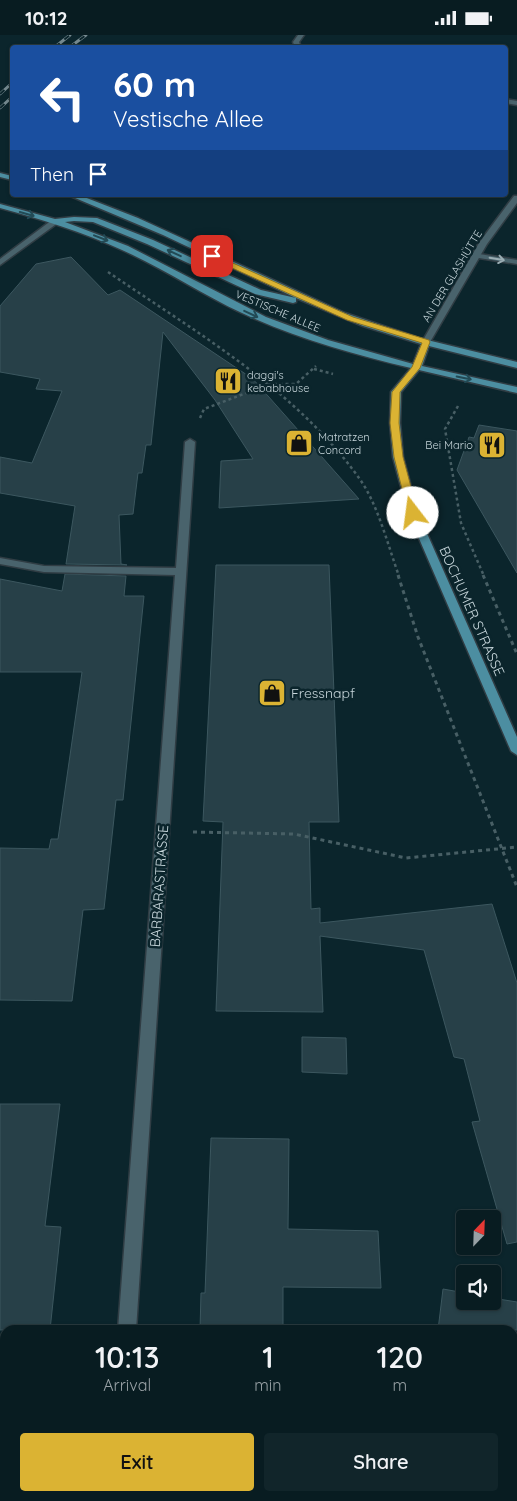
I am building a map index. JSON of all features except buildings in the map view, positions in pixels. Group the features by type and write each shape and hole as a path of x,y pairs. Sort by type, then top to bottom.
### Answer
{"main road":[{"name":"VESTISCHE ALLEE","path":"77,197 125,216 350,319 426,342 517,365"},
{"name":"VESTISCHE ALLEE","path":"0,206 55,222 124,248 233,305 331,345 416,368 517,390"},
{"name":"VESTISCHE ALLEE","path":"55,222 74,219 94,219 150,242 258,292 318,305"},
{"name":"BOCHUMER STRASSE","path":"426,342 416,368 396,392 395,423 398,457 413,513 517,751"}],"street":[{"name":"AN DER GLASHÜTTE","path":"426,342 476,255 517,198"},
{"path":"0,263 55,222"},
{"path":"476,255 517,262"},
{"name":"BARBARASTRASSE","path":"127,1325 190,442"},
{"path":"0,561 44,569 181,571"}],"path":[{"path":"107,271 270,383 314,425 360,479 374,508 404,591 418,637 517,887"},
{"path":"190,442 204,409 270,383 296,384 314,369"},
{"path":"458,406 445,429 461,523 517,654"},
{"path":"163,833 294,834 406,858 517,847"}],"railway":[{"path":"58,45 70,35"},
{"path":"73,45 86,35"},
{"path":"0,94 10,85"},
{"path":"0,108 10,99"}],"place":[{"name":"daggi's kebabhouse","path":"228,381"},
{"name":"Matratzen Concord","path":"299,443"},
{"name":"Bei Mario","path":"492,445"},
{"name":"Fressnapf","path":"272,693"}],"route":[{"path":"212,256 350,319 426,342 416,368 396,392 395,423 398,457 413,513"}]}
